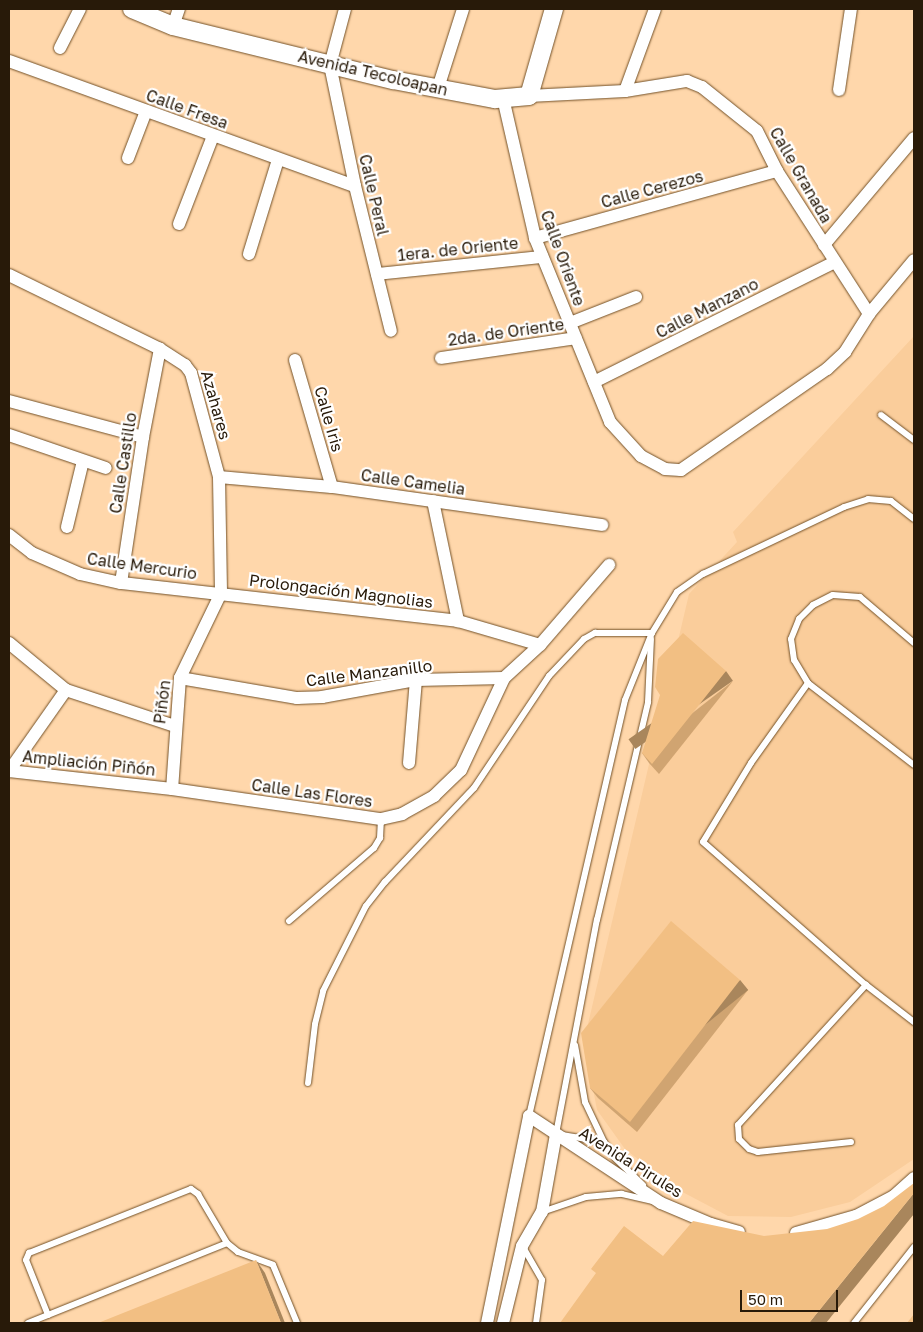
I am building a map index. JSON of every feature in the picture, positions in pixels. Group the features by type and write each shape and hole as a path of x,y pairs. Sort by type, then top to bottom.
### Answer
{"street":[{"path":"60,48 80,9"},
{"name":"Avenida Tecoloapan","path":"132,9 173,26 330,65 438,88 503,98 529,96"},
{"path":"173,26 179,9"},
{"path":"330,65 345,9"},
{"path":"438,88 463,9"},
{"path":"529,96 554,9"},
{"path":"625,91 655,9"},
{"path":"839,90 851,9"},
{"name":"Calle Fresa","path":"9,61 278,160 355,186"},
{"name":"Calle Peral","path":"330,65 355,186 390,332"},
{"name":"Calle Granada","path":"529,96 625,91 687,81 694,82 757,131 776,171 869,314"},
{"name":"Calle Oriente","path":"503,98 535,238 542,257 610,422 641,456 665,469 681,470 828,369 845,352 869,314"},
{"path":"128,158 146,111"},
{"path":"179,224 213,136"},
{"path":"824,245 914,138"},
{"path":"250,254 278,160"},
{"name":"Calle Cerezos","path":"535,238 776,171"},
{"name":"1era. de Oriente","path":"376,274 542,257"},
{"path":"869,314 914,260"},
{"name":"Calle Manzano","path":"594,382 835,262"},
{"name":"Azahares","path":"9,275 160,349 186,364 191,373 219,477 221,593"},
{"path":"570,323 636,297"},
{"name":"2da. de Oriente","path":"441,358 576,338"},
{"name":"Calle Castillo","path":"121,583 142,437 160,349"},
{"name":"Calle Iris","path":"295,360 332,487"},
{"path":"9,401 142,437"},
{"path":"9,435 106,468"},
{"path":"67,527 83,461"},
{"name":"Calle Camelia","path":"219,477 332,487 602,525"},
{"name":"Prolongación Magnolias","path":"433,501 458,621"},
{"name":"Calle Mercurio","path":"9,535 56,566 121,583 221,593"},
{"path":"504,678 540,645 609,565"},
{"name":"Prolongación Magnolias","path":"221,593 458,621 540,645"},
{"name":"Piñón","path":"169,788 180,678 221,593"},
{"path":"9,643 66,690 174,726"},
{"name":"Calle Manzanillo","path":"180,678 297,698 322,697 416,680 504,678"},
{"name":"Calle Las Flores","path":"169,788 381,819 402,814 434,796 461,770 504,678"},
{"path":"409,763 416,680"},
{"path":"9,771 66,690"},
{"name":"Ampliación Piñón","path":"9,771 169,788"},
{"path":"529,1116 487,1321 503,1323 522,1246 542,1212 556,1134"},
{"name":"Avenida Pirules","path":"529,1116 661,1203 711,1224 750,1235"},
{"path":"785,1234 810,1232 856,1216 894,1196 914,1178"}],"lane":[{"path":"881,415 914,440"},
{"path":"529,1116 625,700 652,633 678,592 703,574 844,507 868,499 891,501 914,518"},
{"path":"914,643 860,597 833,595 813,605 799,619 791,639 794,660 808,683 914,765"},
{"path":"308,1083 315,1024 323,991 366,906 384,882 474,788 549,676 584,638 595,632 652,633"},
{"path":"604,1142 556,1134 597,920 648,702 652,633"},
{"path":"808,683 751,763 703,842 866,985 914,1022"},
{"path":"289,921 374,848 380,838 381,819"},
{"path":"851,1142 758,1152 749,1149 739,1139 738,1125 866,985"},
{"path":"574,1038 577,1071 586,1102 604,1142 616,1158 661,1203"},
{"path":"48,1315 26,1256 191,1189 198,1194 227,1243 238,1252 273,1265 297,1323"},
{"path":"542,1212 586,1197 622,1194 661,1203"},
{"path":"28,1323 227,1243"},
{"path":"522,1246 542,1280 536,1323"},
{"path":"854,1323 914,1247"}],"shaded area":[{"path":"914,336 914,1159 850,1202 791,1217 728,1216 673,1187 625,1149 597,1110 584,1041 689,594 737,542 733,532"}],"building":[{"path":"683,633 726,671 652,764 642,753 660,695 655,687 658,659"},
{"path":"671,921 740,980 630,1122 590,1088 581,1033"},
{"path":"914,1183 914,1193 809,1323 560,1323 596,1273 591,1269 624,1226 663,1256 693,1221 764,1236 827,1229 858,1219 884,1206"},
{"path":"256,1260 281,1323 98,1323"},
{"path":"914,1314 914,1323 907,1323"}]}
